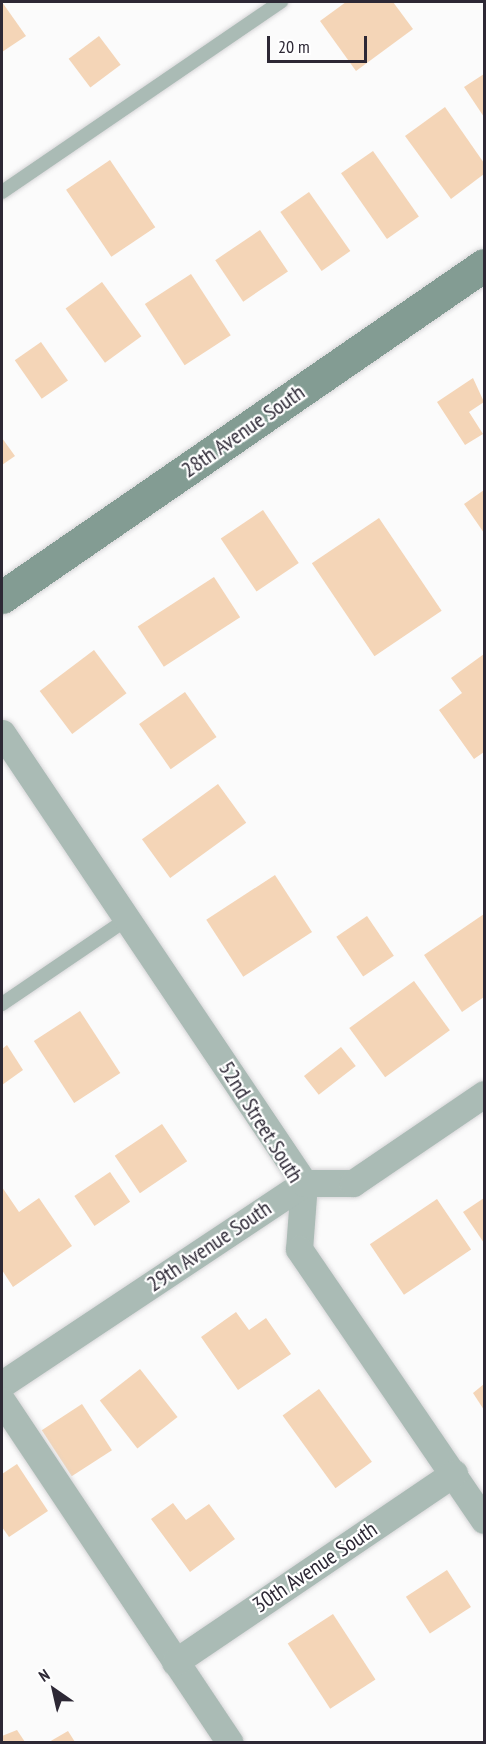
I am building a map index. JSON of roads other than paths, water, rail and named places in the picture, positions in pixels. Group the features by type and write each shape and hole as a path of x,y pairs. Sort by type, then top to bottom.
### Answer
{"street":[{"name":"28th Avenue South","path":"2,597 484,265"},
{"name":"52nd Street South","path":"2,733 303,1183 299,1249 484,1520"},
{"path":"303,1183 353,1183 484,1094"},
{"name":"29th Avenue South","path":"2,1384 303,1183"},
{"path":"2,1401 229,1743"},
{"name":"30th Avenue South","path":"175,1662 454,1473"}],"lane":[{"path":"2,192 281,2"},
{"path":"2,1004 127,919"}]}
